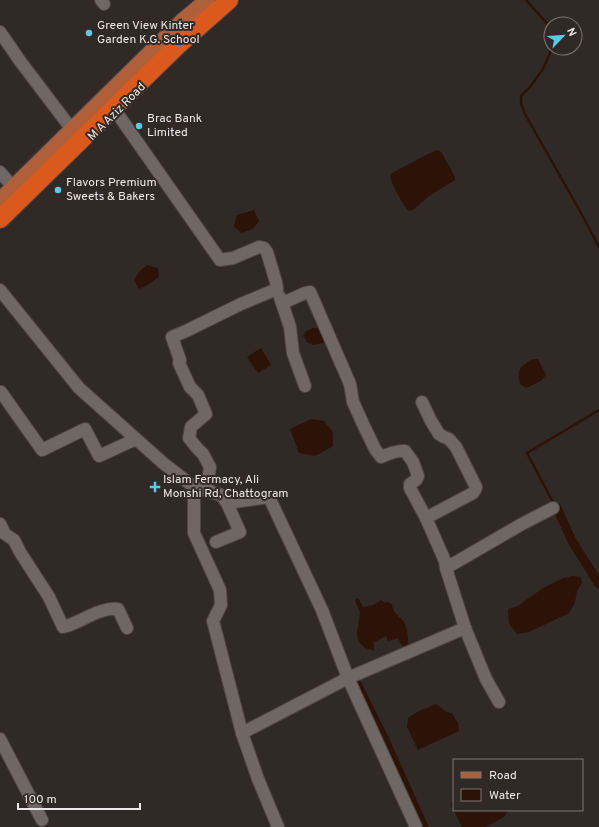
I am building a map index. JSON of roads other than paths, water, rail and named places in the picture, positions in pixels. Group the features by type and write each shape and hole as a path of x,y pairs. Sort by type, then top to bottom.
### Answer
{"highway":[{"path":"0,207 171,39 216,0"},
{"path":"0,219 177,46 229,0"}],"main road":[{"name":"M A Aziz Road","path":"0,200 182,21 208,0"},
{"name":"M A Aziz Road","path":"0,227 152,77 236,0"}],"street":[{"path":"0,32 20,61 67,122 74,127"},
{"path":"117,113 220,260 233,258 259,247 264,248 267,252 277,289 290,327 292,353 305,386"},
{"path":"0,172 13,187"},
{"path":"208,491 207,487 210,467 203,454 189,438 190,427 206,414 198,395 190,387 183,374 172,337 241,304 277,289"},
{"path":"0,290 80,388 163,463 194,487 221,495 227,503 240,532 216,542"},
{"path":"283,303 310,292 350,384 354,402 381,458 401,450 405,451 413,462 418,476 416,480 410,484 410,488 426,518 445,561 465,628 486,679 499,702"},
{"path":"0,392 42,450 84,429 99,456 136,438"},
{"path":"422,402 431,421 440,434 449,438 456,447 476,487 476,490 473,493 426,518"},
{"path":"194,487 194,533 220,590 221,605 213,621 242,733 258,779 278,827"},
{"path":"227,503 269,497 322,610 348,678 416,827"},
{"path":"446,568 522,524 553,508"},
{"path":"0,524 6,534 14,540 20,552 50,597 63,627 109,609 118,609 127,628"},
{"path":"242,733 348,678 465,628"},
{"path":"0,739 42,820"}],"water":[{"path":"437,150 442,153 455,177 455,180 429,196 413,210 409,211 401,201 392,182 392,173"},
{"path":"254,210 259,221 253,229 241,233 234,226 237,215"},
{"path":"147,265 158,268 159,277 139,289 134,280 139,272"},
{"path":"313,328 325,328 326,342 314,345 308,343 303,336 306,331"},
{"path":"261,348 271,365 258,373 247,357"},
{"path":"533,359 538,359 546,375 541,381 526,388 520,384 519,371 520,368"},
{"path":"311,419 324,421 333,432 333,446 315,456 299,453 290,429"},
{"path":"573,576 581,577 582,583 577,591 575,603 569,613 529,632 517,634 509,624 508,609 518,606 543,588 563,578"},
{"path":"357,598 363,607 373,605 381,600 385,603 388,602 392,604 394,612 404,622 408,633 408,644 402,646 398,638 388,641 386,636 373,643 375,651 365,648 358,641 357,632 360,613 355,600"},
{"path":"436,704 445,711 452,713 458,723 459,731 418,750 407,727 408,718 419,711"},
{"path":"454,811 508,811 504,817 485,827 462,827"}],"waterway":[{"path":"526,0 543,19"},
{"path":"549,56 543,69 530,87 521,96 521,104 525,114 599,247"},
{"path":"554,504 527,453 599,410"},
{"path":"557,508 572,541 599,584"},
{"path":"357,684 384,738 424,827"}],"place":[{"name":"Green View Kinter Garden K.G. School","path":"89,33"},
{"name":"Brac Bank Limited","path":"139,126"},
{"name":"Flavors Premium Sweets & Bakers","path":"58,190"},
{"name":"Islam Fermacy, Ali Monshi Rd, Chattogram","path":"155,487"}]}
